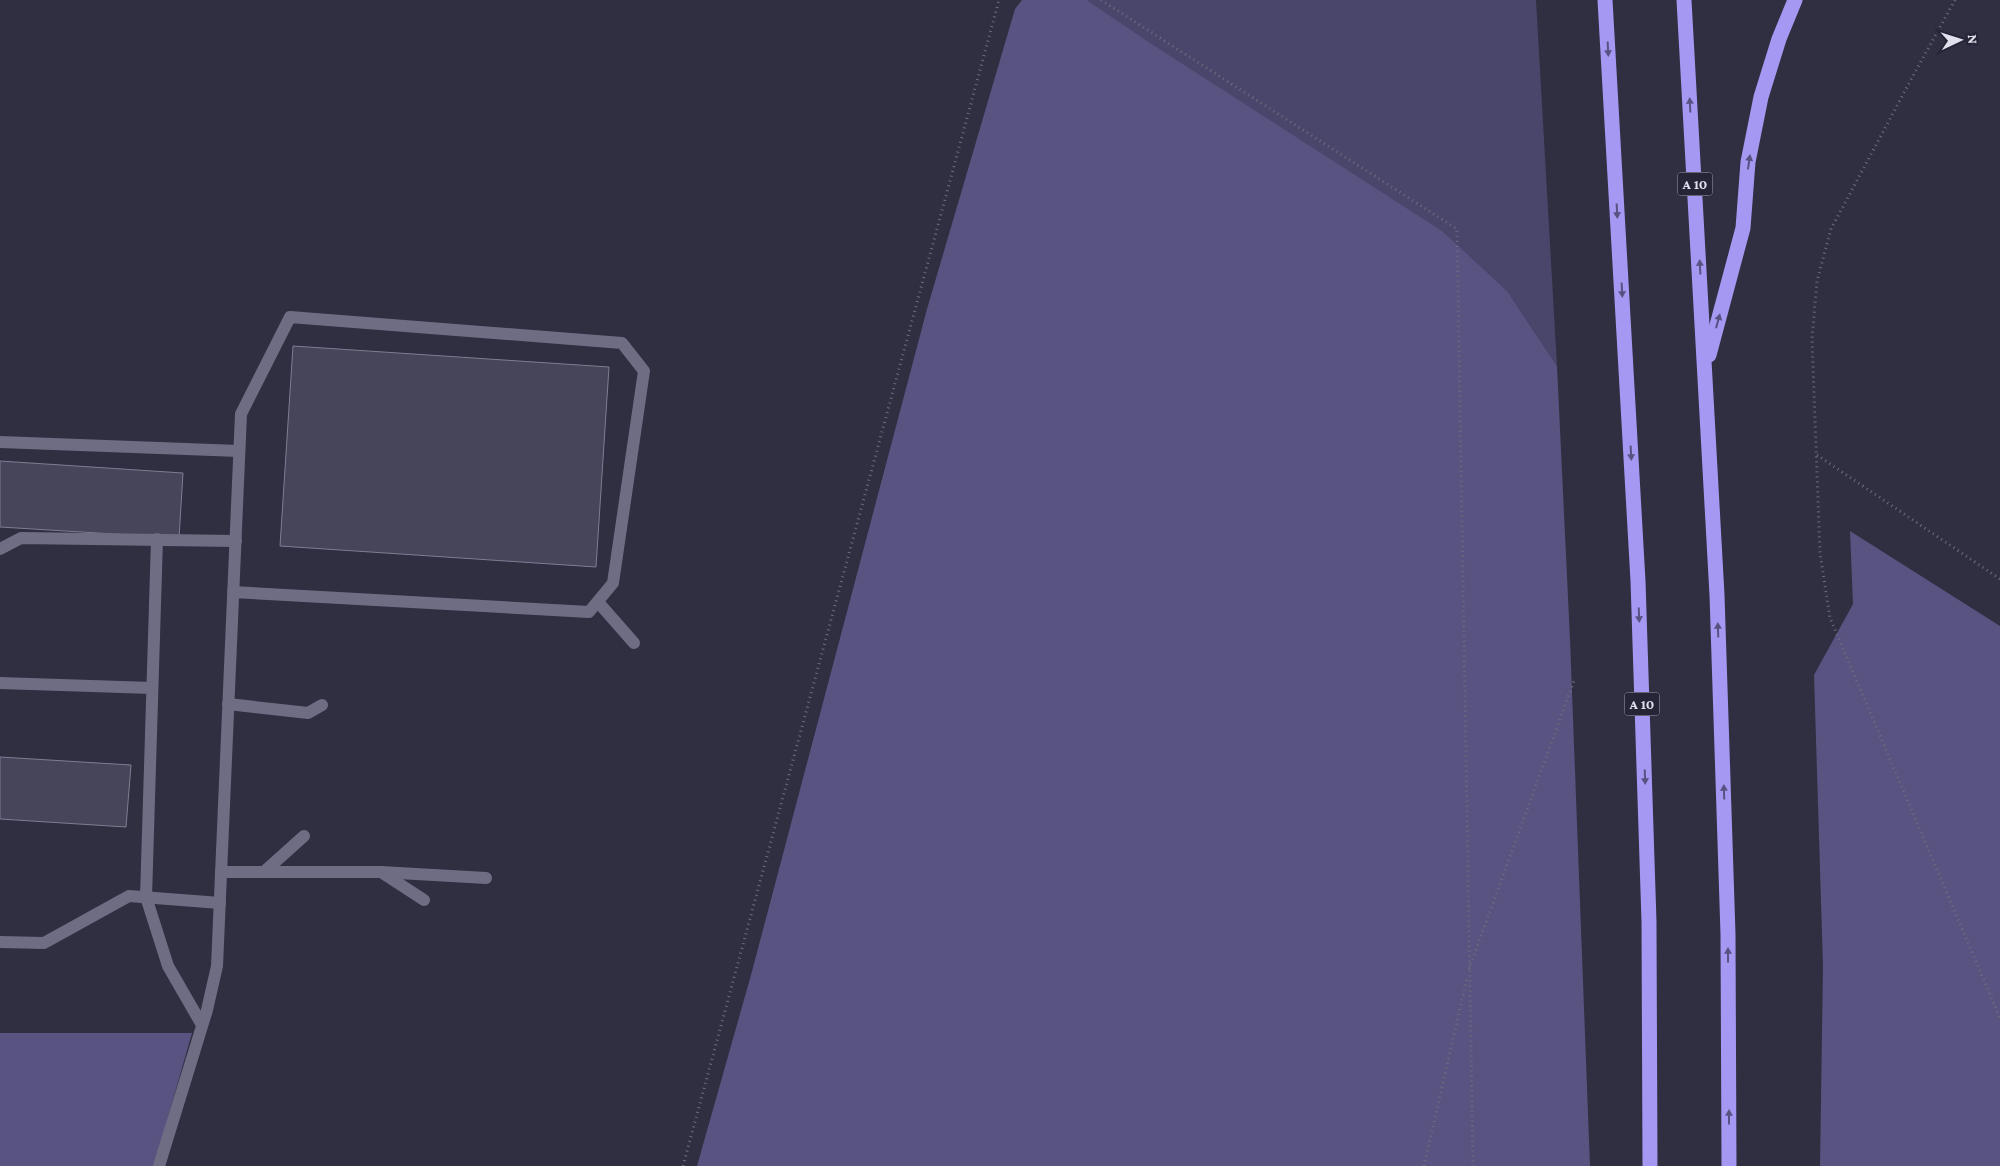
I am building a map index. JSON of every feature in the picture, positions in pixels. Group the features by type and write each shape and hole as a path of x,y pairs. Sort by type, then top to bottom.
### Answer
{"highway":[{"name":"A 10","path":"1605,0 1638,582 1649,922 1650,1166"},
{"name":"A 10","path":"1684,0 1717,595 1728,934 1729,1166"},
{"path":"1705,368 1743,228 1748,162 1761,97 1779,39 1795,0"}],"lane":[{"path":"159,1166 202,1025 217,966 233,592 236,541 241,414 290,318 622,343 644,371 613,583 589,612 233,592"},
{"path":"0,442 239,451"},
{"path":"0,548 21,538 236,541"},
{"path":"157,539 146,898 168,966 202,1025"},
{"path":"598,602 634,643"},
{"path":"0,683 152,688"},
{"path":"228,704 308,713 322,705"},
{"path":"266,871 304,836"},
{"path":"221,872 304,870 486,878"},
{"path":"304,870 313,881"},
{"path":"382,872 424,900"},
{"path":"0,942 44,943 129,896 220,903"}],"path":[{"path":"683,1166 999,0"},
{"path":"1101,0 1457,229 1468,972 1473,1166"},
{"path":"1955,0 1831,229 1817,281 1812,339 1820,553 1830,618 2000,1018"},
{"path":"1817,455 2000,578"},
{"path":"1424,1166 1468,972 1575,678"}],"shaded area":[{"path":"1022,0 1087,0 1150,43 1442,231 1508,292 1557,366 1570,639 1590,1166 697,1166 751,975 927,309 1015,9"},
{"path":"1087,0 1536,0 1557,366 1508,292"},
{"path":"1850,531 2000,626 2000,1166 1820,1166 1823,966 1814,675 1853,604"},
{"path":"0,1033 192,1033 154,1166 0,1166"}],"building":[{"path":"293,346 609,367 596,567 280,546"},
{"path":"0,461 183,473 179,538 0,527"},
{"path":"0,757 131,765 126,827 0,819"}]}
